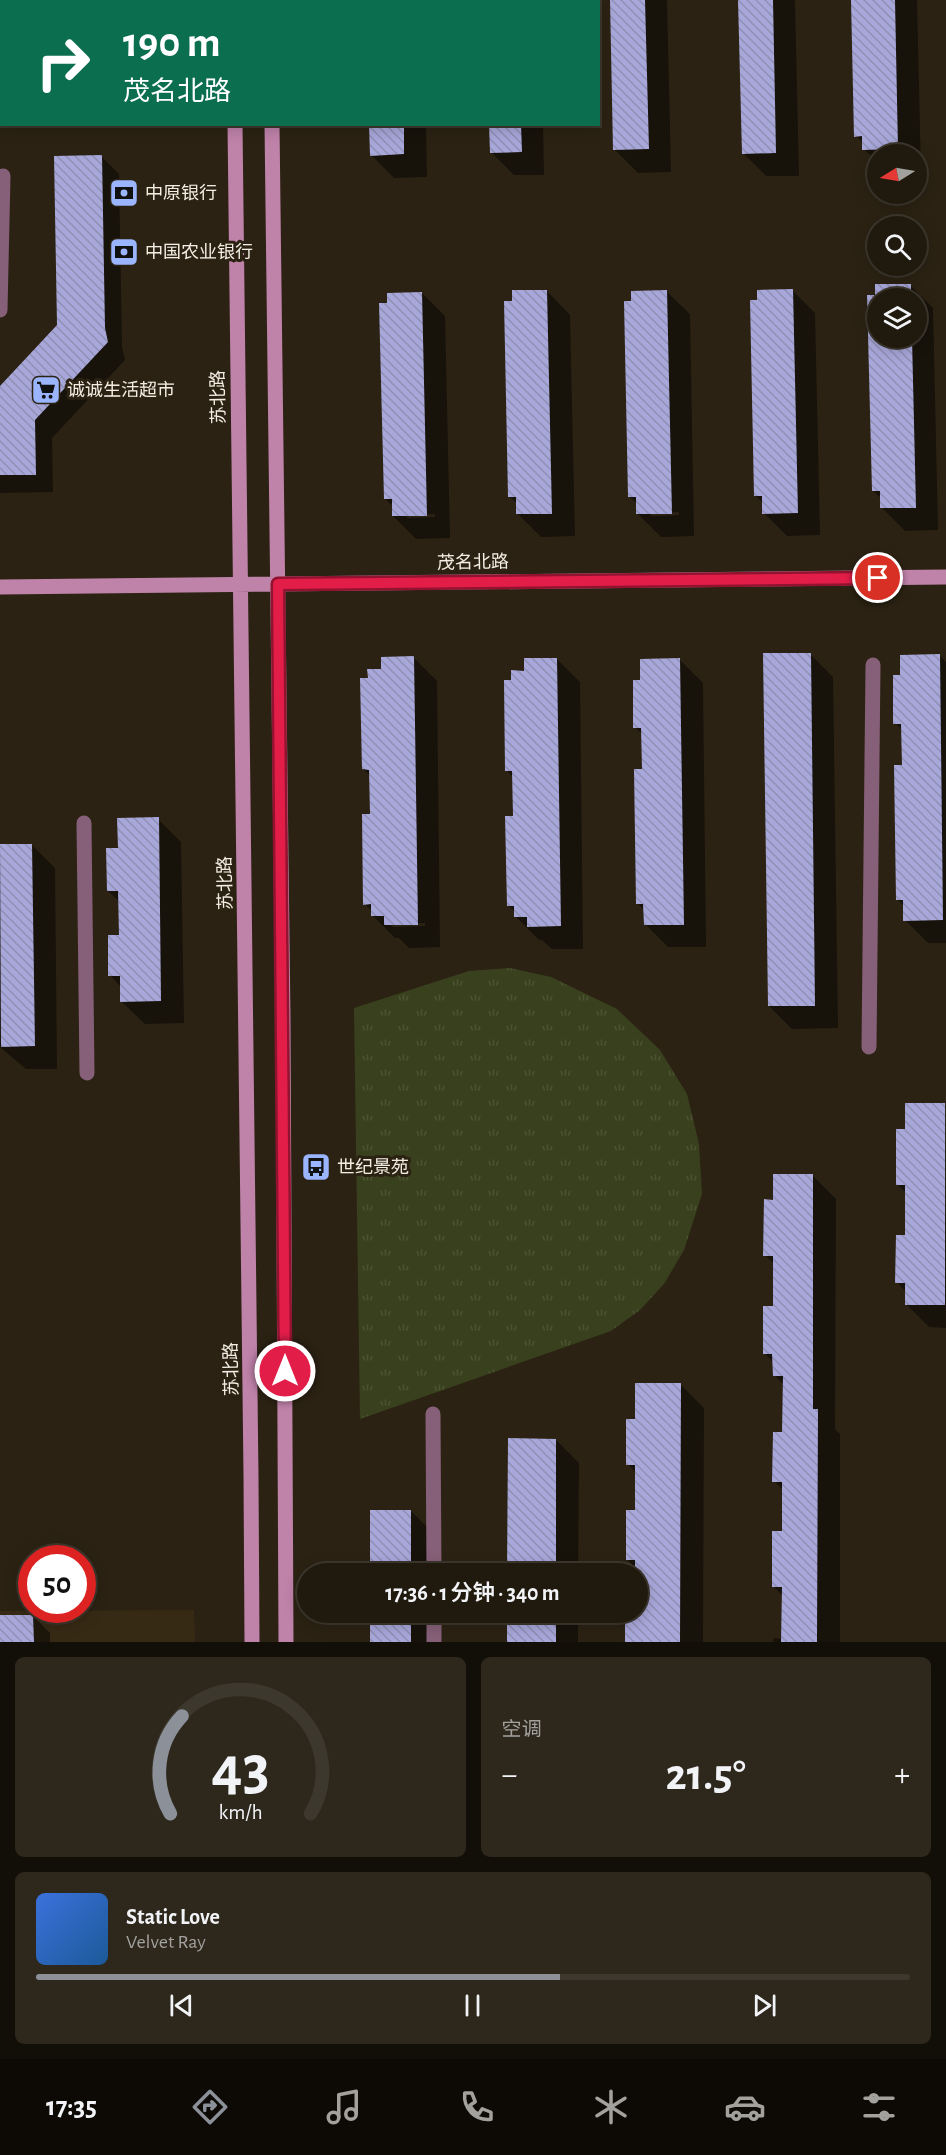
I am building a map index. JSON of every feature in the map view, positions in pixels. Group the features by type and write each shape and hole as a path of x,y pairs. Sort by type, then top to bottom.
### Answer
{"main road":[{"name":"苏北路","path":"235,126 252,1642"},
{"path":"272,126 283,1032 286,1642"},
{"name":"茂名北路","path":"0,587 946,577"}],"street":[{"path":"0,310 3,176"},
{"path":"869,1047 873,665"},
{"path":"84,823 87,1072"},
{"path":"433,1414 434,1563"},
{"path":"434,1623 434,1642"}],"shaded area":[{"path":"194,1610 195,1642 0,1642 0,1611 18,1611 18,1623 96,1623 96,1611"}],"green space":[{"path":"510,968 551,977 617,1009 660,1050 687,1094 699,1144 702,1194 684,1250 664,1284 640,1310 611,1331 360,1419 354,1008 469,971"}],"building":[{"path":"610,0 645,0 649,149 613,150"},
{"path":"738,0 773,0 776,153 742,154"},
{"path":"851,0 895,0 898,144 867,144 867,150 862,150 862,136 854,137"},
{"path":"369,126 404,126 404,154 370,156"},
{"path":"489,126 521,126 522,152 490,153"},
{"path":"102,155 105,328 108,342 35,420 36,475 0,475 0,386 57,325 54,156"},
{"path":"875,284 911,284 911,288 875,288"},
{"path":"793,289 798,513 762,514 762,496 754,496 750,300 757,300 757,290"},
{"path":"512,290 547,290 552,514 516,514 516,497 508,497 504,301 512,301"},
{"path":"667,290 672,514 636,514 636,497 628,497 624,301 631,301 631,291"},
{"path":"422,292 427,516 392,516 392,499 384,499 379,303 387,303 387,293"},
{"path":"868,348 912,348 916,508 880,508 880,491 872,491"},
{"path":"763,653 811,653 815,1006 768,1006"},
{"path":"940,654 943,920 903,921 903,900 896,900 894,765 902,765 901,724 893,724 893,675 900,675 900,655"},
{"path":"414,656 418,925 384,925 384,916 371,916 371,904 363,905 362,814 370,814 369,770 362,769 360,678 368,678 367,669 381,669 381,657"},
{"path":"524,658 557,658 561,926 527,927 527,917 514,917 514,906 507,906 505,816 513,816 512,771 505,771 504,680 511,680 511,670 524,671"},
{"path":"680,658 684,925 644,925 643,904 636,904 634,769 642,769 641,728 633,728 633,680 640,680 640,659"},
{"path":"159,817 161,1001 120,1002 120,976 108,976 108,935 119,935 118,891 107,891 106,848 118,848 117,818"},
{"path":"0,844 32,844 35,1046 1,1047"},
{"path":"905,1103 945,1103 945,1305 905,1305 905,1283 895,1283 896,1235 905,1235 905,1185 896,1185 896,1129 905,1129"},
{"path":"773,1174 813,1174 813,1409 818,1409 817,1642 781,1642 782,1587 772,1587 772,1531 782,1531 782,1482 772,1482 773,1432 782,1432 783,1376 773,1376 772,1354 763,1354 763,1306 773,1306 773,1256 763,1256 764,1199 773,1200"},
{"path":"635,1383 681,1383 680,1642 625,1642 625,1623 648,1623 648,1563 626,1560 626,1510 635,1510 635,1465 626,1465 626,1419 635,1419"},
{"path":"508,1438 556,1439 556,1563 507,1563"},
{"path":"370,1510 411,1510 411,1563 370,1563"},
{"path":"0,1615 18,1615 18,1623 33,1623 34,1642 0,1642"},
{"path":"370,1623 411,1623 411,1642 370,1642"},
{"path":"507,1623 556,1623 556,1642 507,1642"}],"place":[{"name":"中原银行","path":"124,193"},
{"name":"中国农业银行","path":"124,252"},
{"name":"诚诚生活超市","path":"46,390"},
{"name":"世纪景苑","path":"316,1167"}],"route":[{"path":"285,1371 278,584 878,578"}]}
